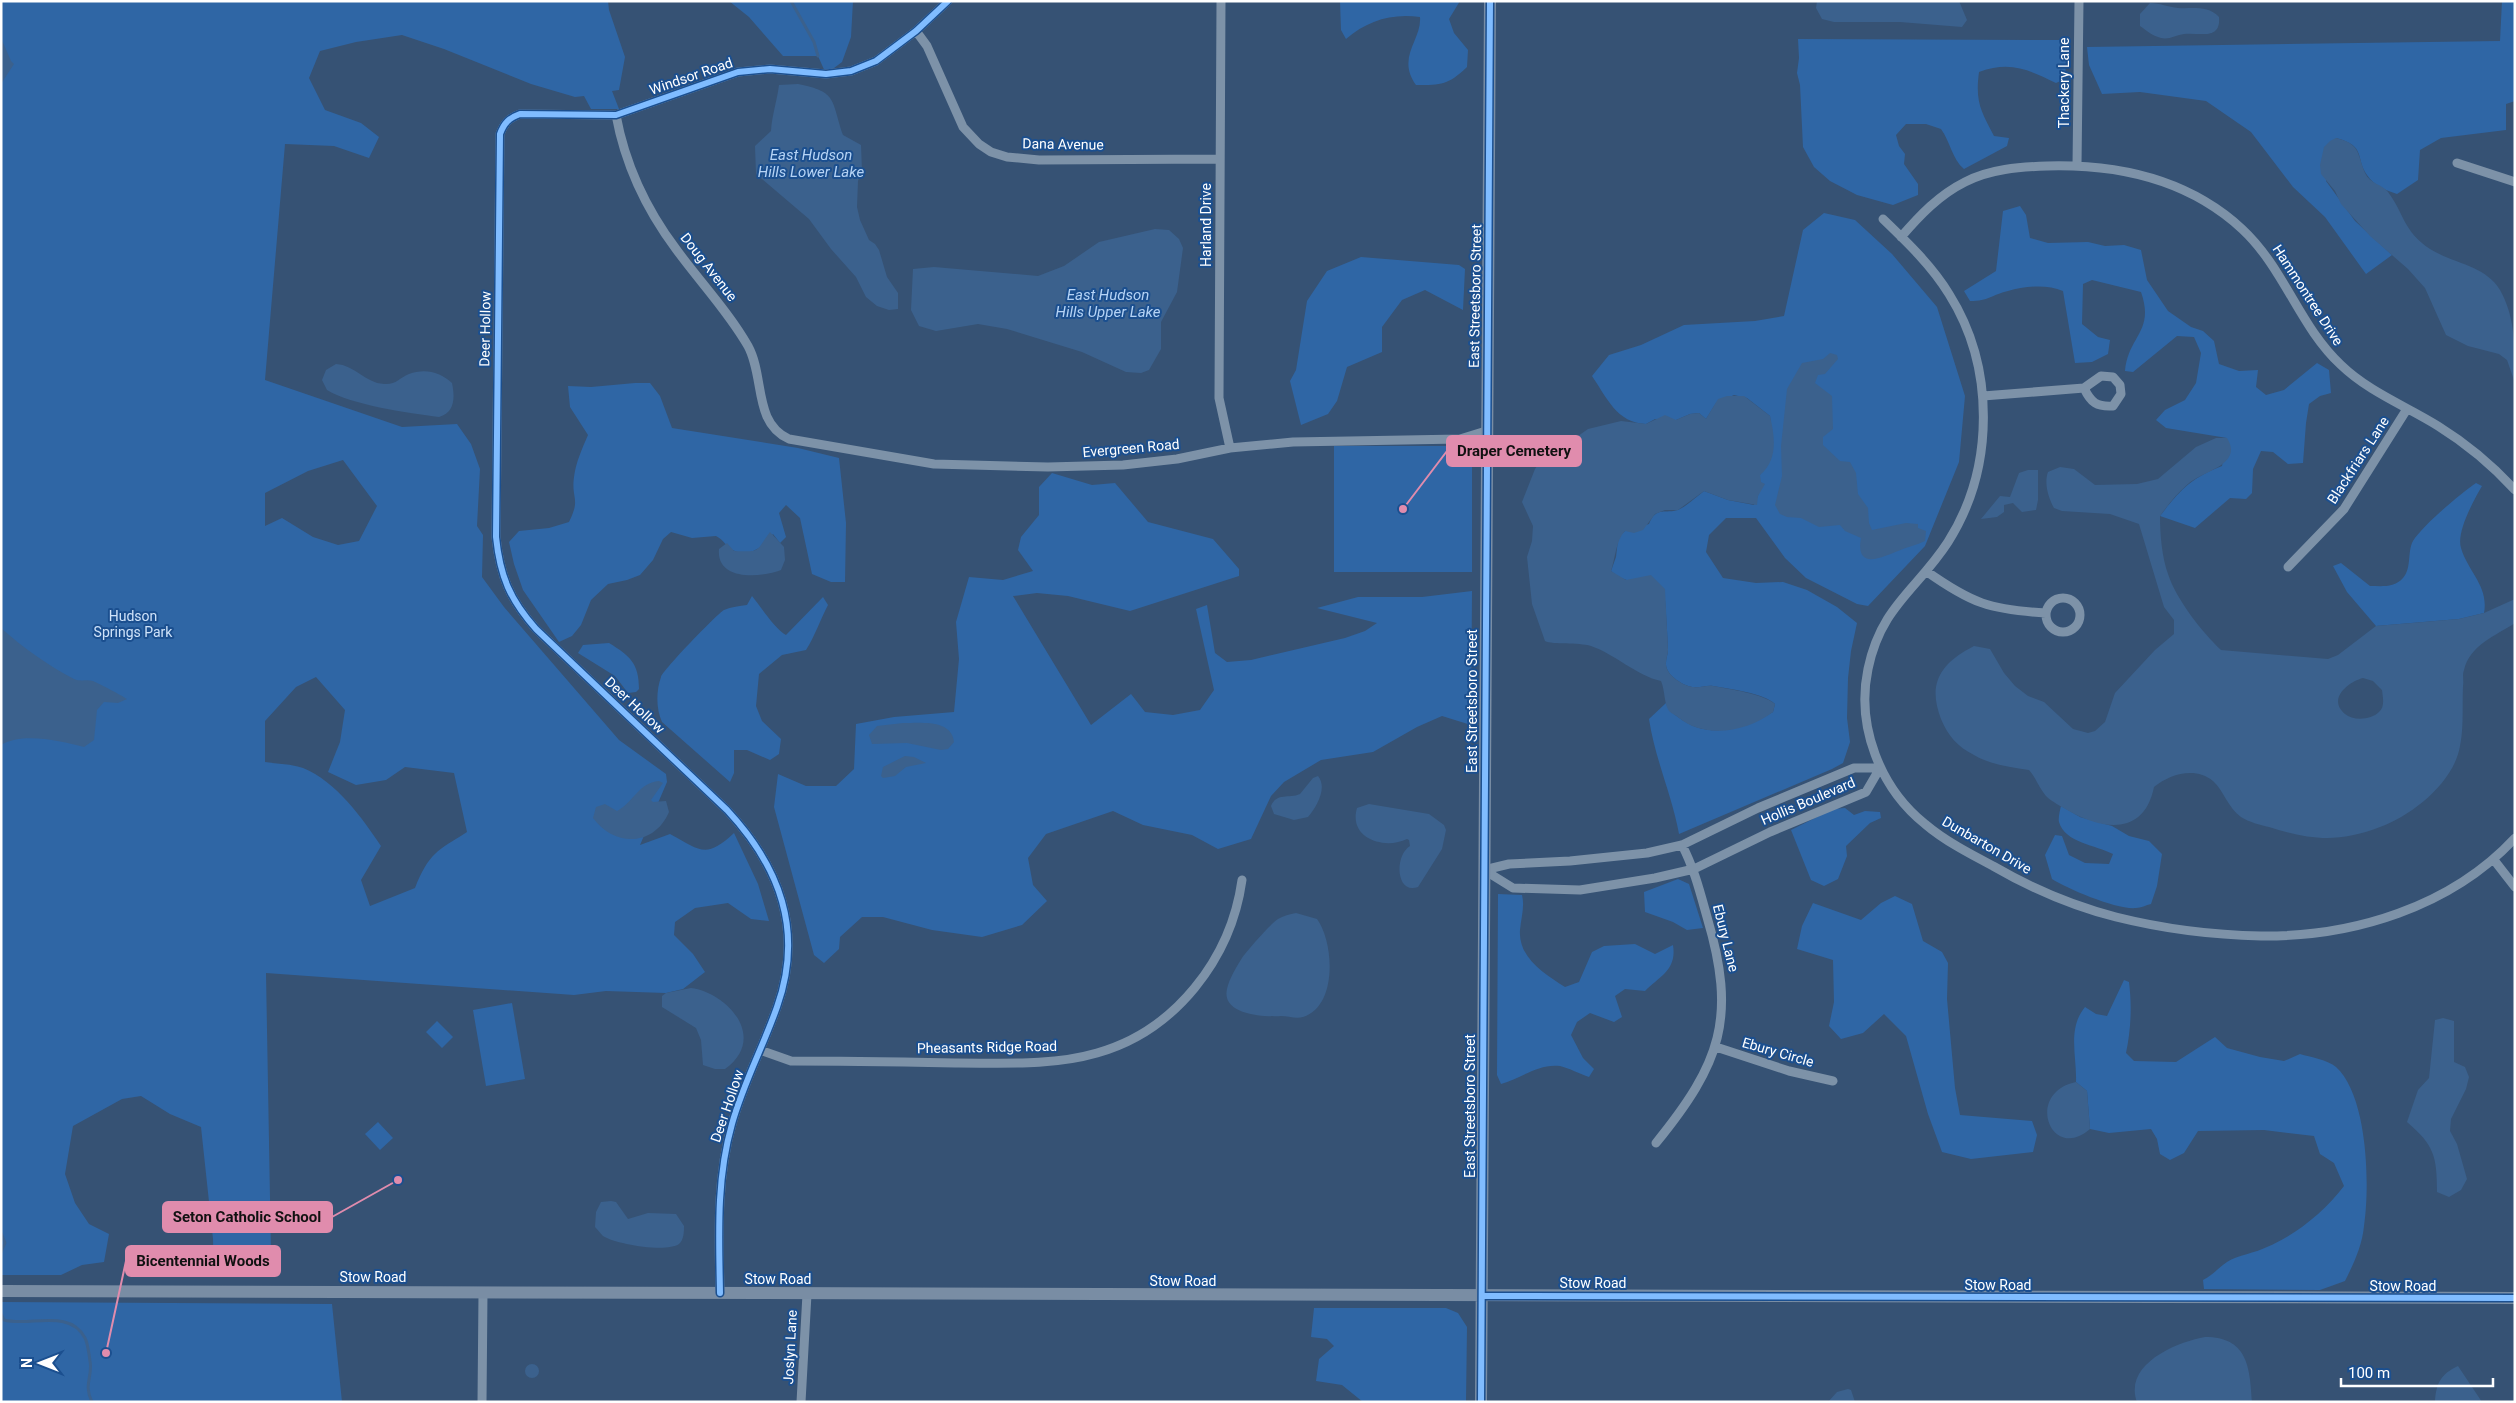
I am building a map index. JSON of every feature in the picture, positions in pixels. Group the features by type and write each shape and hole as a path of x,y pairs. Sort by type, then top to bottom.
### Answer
{"street":[{"name":"Windsor Road","path":"511,117 520,114 616,115 738,72 770,70 826,74 851,71 876,62 916,31 948,1"},
{"name":"Harland Drive","path":"1221,1 1220,398 1230,448"},
{"name":"East Streetsboro Street","path":"1481,1402 1490,1"},
{"name":"Thackery Lane","path":"2077,165 2078,1"},
{"name":"Dana Avenue","path":"916,31 927,46 963,127 979,144 991,152 1008,157 1038,160 1220,159"},
{"name":"Doug Avenue","path":"616,115 631,169 652,214 675,248 729,315 749,348 758,368 766,419 778,434"},
{"name":"Deer Hollow","path":"511,117 504,124 500,134 496,537 498,560 516,606 536,629 727,810 750,835 767,860 782,900 786,918 788,956 778,1006 732,1122 723,1158 719,1193 720,1293"},
{"path":"2457,162 2515,182"},
{"name":"Hammontree Drive","path":"1901,237 1932,204 1966,181 2003,169 2077,165 2118,169 2162,180 2204,200 2224,214 2260,247 2275,266 2313,333 2329,354 2354,377 2463,442 2515,490"},
{"name":"Dunbarton Drive","path":"1883,219 1942,283 1957,308 1974,348 1983,396 1982,441 1972,489 1949,541 1885,620 1874,645 1867,671 1866,714 1871,742 1880,768 1902,800 1924,824 1958,847 2015,879 2064,900 2112,916 2194,932 2273,936 2318,933 2354,926 2414,908 2494,860 2515,838"},
{"path":"1983,396 2084,388"},
{"name":"Blackfriars Lane","path":"2288,567 2344,509 2407,409"},
{"name":"Evergreen Road","path":"778,434 789,439 934,464 973,467 1123,465 1177,459 1230,448 1293,442 1460,439 1486,431"},
{"path":"1926,570 1961,595 1983,605 2010,612 2046,613"},
{"path":"2066,598 2076,603 2079,608 2080,619 2074,629 2064,633 2058,632 2048,625 2046,613 2047,608 2055,600 2066,598"},
{"name":"Hollis Boulevard","path":"1484,870 1510,864 1647,854 1682,845 1758,808 1854,768 1880,768"},
{"name":"Hollis Boulevard","path":"1484,870 1513,888 1580,890 1655,878 1694,868 1770,832 1866,792 1880,768"},
{"name":"Ebury Lane","path":"1656,1144 1684,1108 1698,1086 1716,1047 1722,1012 1721,975 1694,868 1682,845"},
{"path":"2494,860 2515,887"},
{"name":"Pheasants Ridge Road","path":"760,1050 791,1061 985,1063 1035,1063 1067,1060 1098,1053 1131,1039 1158,1022 1185,999 1202,979 1225,939 1236,913 1242,880"},
{"name":"Ebury Circle","path":"1716,1047 1790,1071 1833,1081"},
{"name":"Stow Road","path":"1,1291 2515,1298"},
{"path":"482,1402 483,1293"},
{"name":"Joslyn Lane","path":"801,1402 807,1294"}],"green space":[{"name":"Hudson Springs Park","path":"1,1 608,1 609,10 625,57 619,90 612,91 619,109 591,109 584,96 575,97 531,84 444,49 402,35 356,42 320,51 309,78 325,110 361,123 379,137 369,158 334,146 285,144 265,380 402,427 457,424 471,444 480,469 477,526 483,535 482,577 504,607 619,740 666,774 667,782 640,845 670,834 689,845 703,850 717,847 734,833 758,884 769,921 751,919 728,903 695,908 675,922 674,935 693,954 705,972 683,989 666,993 606,991 574,995 266,973 271,1254 266,1257 266,1276 214,1276 213,1239 201,1127 170,1114 141,1096 122,1099 73,1126 65,1174 75,1203 89,1224 109,1234 104,1262 82,1265 61,1275 1,1275","holes":["343,460 377,506 359,541 338,545 313,537 282,518 265,526 265,493 308,471","316,677 345,710 340,742 328,772 356,785 386,780 405,767 454,773 467,832 435,854 425,867 415,888 370,906 361,880 381,846 366,824 337,791 315,774 299,767 265,762 265,721 296,687"]},
{"path":"729,1 853,1 851,37 842,62 826,74 818,56 783,56 749,17"},
{"path":"1340,1 1460,1 1449,19 1454,33 1468,50 1467,67 1444,83 1416,85 1408,66 1411,49 1420,25 1420,17 1389,17 1362,27 1346,39 1341,30"},
{"path":"2502,1 2515,1 2515,101 2506,104 2506,130 2441,138 2420,150 2418,180 2397,194 2373,182 2363,169 2359,153 2356,149 2346,141 2336,138 2326,181 2355,221 2392,255 2366,274 2325,217 2293,187 2251,132 2206,101 2140,92 2102,94 2089,65 2087,47 2500,41"},
{"path":"1798,39 2060,40 2066,60 2065,79 2056,83 2027,70 2009,67 1979,72 1978,91 1980,106 1986,120 1994,136 2009,138 2007,146 1964,169 1954,155 1941,129 1926,124 1906,124 1896,135 1899,146 1905,154 1904,164 1918,184 1918,195 1893,205 1857,195 1830,181 1814,167 1803,147 1800,85 1797,73 1799,58"},
{"path":"2020,206 2026,215 2030,238 2048,243 2088,242 2105,246 2124,245 2141,250 2147,280 2168,311 2191,327 2203,331 2214,341 2219,364 2239,371 2258,370 2256,387 2266,395 2284,390 2317,363 2329,370 2331,393 2320,396 2309,404 2303,463 2288,464 2273,452 2261,451 2253,469 2252,493 2246,499 2230,498 2195,528 2160,516 2173,499 2194,480 2222,466 2227,438 2166,428 2156,420 2165,410 2185,400 2196,383 2201,353 2194,337 2177,336 2133,372 2125,371 2127,359 2143,325 2145,316 2141,292 2092,280 2083,284 2082,324 2098,337 2110,340 2108,354 2092,362 2075,363 2063,291 2050,287 2029,287 2015,289 1982,300 1970,301 1964,291 1996,271 2003,211"},
{"path":"1824,213 1855,220 1892,254 1937,307 1965,396 1959,462 1925,546 1868,606 1857,604 1806,578 1785,558 1756,518 1726,518 1709,535 1706,552 1723,578 1756,583 1783,582 1807,590 1837,607 1857,623 1848,678 1847,718 1850,742 1843,763 1832,769 1679,834 1655,748 1649,719 1666,703 1672,712 1689,724 1713,730 1725,730 1750,724 1773,712 1775,704 1755,694 1737,690 1713,686 1690,687 1674,678 1666,666 1668,650 1664,589 1629,581 1611,571 1616,557 1618,540 1625,531 1649,524 1658,513 1678,510 1704,491 1728,500 1754,505 1758,496 1760,475 1773,444 1770,416 1747,398 1734,395 1716,403 1706,419 1699,413 1690,414 1676,420 1655,419 1646,424 1636,423 1627,419 1614,408 1592,376 1609,355 1641,345 1684,325 1755,321 1784,316 1803,230"},
{"path":"1361,257 1459,265 1465,269 1463,310 1425,290 1402,300 1382,327 1382,352 1347,367 1337,401 1328,414 1301,425 1290,381 1296,370 1307,301 1327,271"},
{"path":"650,383 660,396 672,428 798,448 839,458 846,523 845,582 831,582 812,574 800,518 786,505 779,513 786,537 780,543 773,534 766,542 752,552 741,553 732,550 716,536 692,538 671,532 663,539 653,560 640,575 608,584 591,600 581,625 572,636 559,642 523,590 509,542 519,531 549,528 569,522 573,514 575,471 588,435 570,407 568,386 591,387"},
{"path":"1334,446 1472,446 1472,572 1334,572"},
{"path":"1052,473 1092,485 1115,483 1148,522 1213,539 1239,569 1239,576 1130,611 1068,596 1037,593 1013,596 1091,725 1131,694 1145,712 1173,715 1200,710 1214,690 1196,609 1207,605 1215,653 1227,662 1251,660 1345,638 1365,631 1377,623 1317,608 1358,597 1422,597 1472,591 1471,725 1442,716 1417,727 1373,752 1321,760 1284,782 1271,796 1251,839 1218,849 1192,835 1143,825 1113,811 1046,834 1028,858 1033,885 1047,901 1022,925 982,937 932,930 883,917 862,917 840,937 839,949 824,963 814,955 774,807 778,774 806,786 836,786 854,769 856,724 894,717 954,712 959,659 956,622 969,577 1003,580 1033,571 1018,550 1021,537 1039,515 1039,487"},
{"path":"2476,483 2482,486 2463,525 2460,541 2464,557 2484,595 2484,613 2459,619 2376,626 2347,592 2333,566 2341,563 2370,586 2388,586 2396,583 2403,578 2408,570 2411,545 2418,534 2442,510"},
{"path":"752,596 773,623 786,635 823,597 828,605 806,650 782,655 759,674 756,706 762,721 781,739 779,754 770,760 747,750 734,750 734,773 730,782 662,722 657,700 658,688 664,672 711,621 724,610 747,605"},
{"path":"609,643 628,656 635,666 639,680 639,689 636,692 628,693 615,676 578,653 583,645"},
{"path":"2061,806 2080,817 2112,826 2129,836 2149,841 2162,854 2157,886 2151,904 2140,908 2117,906 2081,893 2052,879 2045,855 2055,835 2062,836 2069,855 2085,863 2109,864 2113,854 2068,835 2062,829 2059,822"},
{"path":"1845,808 1854,815 1865,811 1880,812 1881,818 1870,823 1846,846 1847,856 1838,879 1824,886 1811,880 1791,830 1833,809"},
{"path":"1678,879 1689,884 1703,928 1687,930 1673,922 1645,912 1644,892"},
{"path":"1498,894 1522,895 1523,908 1520,930 1523,949 1541,971 1565,987 1579,982 1592,952 1604,946 1635,944 1655,954 1673,945 1674,954 1670,967 1645,991 1625,989 1615,996 1622,1017 1614,1022 1590,1013 1577,1022 1571,1035 1583,1058 1594,1069 1589,1077 1560,1066 1552,1066 1537,1069 1501,1084 1497,1075"},
{"path":"1895,896 1912,904 1923,941 1942,952 1948,963 1947,999 1955,1088 1960,1115 2032,1121 2037,1135 2033,1152 1971,1159 1942,1152 1928,1114 1906,1036 1884,1014 1863,1033 1841,1039 1829,1026 1834,1002 1833,960 1797,949 1802,926 1813,903 1861,920 1881,903"},
{"path":"2124,980 2129,982 2131,1009 2126,1053 2134,1061 2176,1062 2215,1037 2227,1048 2260,1057 2284,1061 2300,1054 2324,1061 2336,1067 2347,1081 2355,1098 2361,1120 2367,1188 2361,1240 2345,1281 2320,1290 2204,1289 2203,1280 2224,1264 2289,1236 2319,1213 2344,1186 2334,1163 2320,1154 2314,1136 2264,1130 2198,1131 2184,1153 2170,1160 2160,1154 2157,1139 2151,1129 2109,1133 2090,1129 2087,1091 2076,1082 2074,1043 2076,1024 2079,1015 2085,1007 2096,1014 2107,1016"},
{"path":"512,1003 525,1079 486,1086 473,1010"},
{"path":"437,1021 453,1037 442,1048 426,1032"},
{"path":"378,1122 393,1138 380,1150 365,1134"},
{"path":"1,1302 332,1304 342,1402 1,1402"},
{"path":"1314,1308 1446,1308 1458,1313 1467,1327 1466,1402 1363,1402 1342,1385 1316,1381 1319,1359 1334,1346 1327,1339 1311,1337"}],"water":[{"path":"1817,1 1959,1 1967,20 1962,27 1900,22 1834,22 1822,19 1816,8"},
{"path":"2150,3 2178,8 2205,9 2219,17 2219,25 2216,30 2208,34 2184,34 2167,38 2158,37 2140,26 2140,14"},
{"path":"1,38 14,64 1,84"},
{"name":"East Hudson Hills Lower Lake","path":"798,84 827,94 834,106 843,135 861,145 862,171 858,181 857,207 860,220 869,240 879,250 887,277 898,293 898,309 889,310 877,306 866,297 856,277 831,249 809,219 756,174 755,146 771,131 779,85"},
{"path":"2336,138 2350,143 2354,147 2367,177 2388,192 2414,236 2439,254 2486,275 2500,290 2509,312 2514,335 2515,383 2507,360 2499,354 2468,346 2446,335 2425,288 2408,269 2370,236 2341,204 2335,191 2321,174 2320,165 2324,147"},
{"name":"East Hudson Hills Upper Lake","path":"1155,229 1169,230 1179,239 1183,248 1177,292 1161,322 1161,349 1149,370 1141,373 1126,372 1082,352 1007,329 978,324 936,331 919,326 911,310 913,269 934,267 1038,276 1064,266 1099,242"},
{"path":"1830,353 1837,355 1838,359 1825,374 1818,375 1815,383 1832,396 1833,429 1823,437 1823,445 1840,461 1850,462 1856,473 1858,494 1868,508 1869,523 1872,530 1906,523 1918,524 1918,528 1926,531 1925,541 1884,556 1871,559 1866,558 1862,555 1860,548 1861,538 1845,531 1840,525 1819,527 1801,518 1787,517 1780,514 1775,505 1782,476 1781,446 1787,389 1802,363 1823,359"},
{"path":"336,364 349,367 371,381 384,384 395,382 415,372 432,372 452,383 453,404 448,412 439,417 381,408 350,400 327,390 322,380 326,370"},
{"path":"1727,396 1744,396 1770,416 1774,448 1770,462 1760,475 1761,482 1765,484 1758,496 1757,505 1728,500 1704,491 1678,510 1665,510 1655,514 1643,530 1634,533 1625,531 1618,544 1611,571 1626,580 1651,575 1665,589 1668,650 1666,664 1667,669 1674,678 1690,687 1711,686 1737,690 1763,697 1775,704 1773,712 1763,719 1739,728 1713,731 1689,725 1669,711 1661,681 1643,675 1609,654 1591,646 1545,641 1532,604 1527,557 1532,541 1533,526 1522,502 1535,469 1545,455 1561,448 1588,429 1621,421 1646,424 1665,415 1676,420 1690,414 1699,413 1706,419 1718,399"},
{"path":"2216,438 2227,438 2231,447 2230,455 2226,461 2194,479 2176,495 2160,516 2160,531 2164,560 2177,594 2198,625 2221,650 2328,659 2338,655 2376,626 2459,619 2484,613 2515,599 2515,623 2484,642 2467,661 2463,674 2460,746 2450,772 2430,796 2393,822 2351,836 2324,838 2298,835 2255,823 2241,817 2213,781 2206,776 2191,773 2175,775 2160,782 2154,787 2149,803 2141,814 2132,821 2108,825 2082,817 2048,798 2029,770 1994,763 1968,752 1950,736 1944,725 1937,706 1936,695 1940,675 1953,660 1974,646 1990,649 2004,673 2015,686 2028,696 2044,702 2073,729 2088,733 2095,731 2105,722 2115,693 2155,650 2174,634 2174,620 2164,607 2139,524 2110,514 2062,511 2054,508 2047,490 2048,472 2060,467 2074,469 2095,485 2137,484 2158,479 2196,447","holes":["2363,678 2373,681 2382,690 2383,702 2381,710 2376,715 2362,719 2353,718 2345,714 2338,703 2339,697 2346,687"]},
{"path":"2028,470 2038,470 2036,510 2022,512 2013,503 2004,505 2004,512 1997,517 1981,519 2000,496 2010,497 2019,473"},
{"path":"770,532 784,547 785,560 781,570 762,575 751,575 732,572 724,567 720,559 719,549 727,543 734,551 754,551"},
{"path":"1,628 36,656 65,674 77,680 93,681 127,699 118,703 104,702 97,710 94,740 84,747 53,740 31,738 10,741 1,745"},
{"path":"926,723 941,726 948,729 954,742 948,749 941,750 907,743 872,744 869,735 877,726"},
{"path":"905,756 914,757 926,763 906,767 895,776 883,778 881,776 883,767"},
{"path":"1318,776 1322,786 1320,798 1308,817 1294,820 1274,814 1271,806 1277,799 1300,794 1313,778"},
{"path":"659,781 663,783 651,800 653,802 666,801 669,812 654,832 644,837 622,838 602,828 593,818 596,807 605,804 617,811 646,785"},
{"path":"1369,804 1429,814 1444,825 1446,830 1442,849 1418,887 1411,888 1405,885 1400,873 1401,858 1410,846 1409,840 1389,843 1379,842 1363,834 1358,827 1356,819 1357,808"},
{"path":"1296,913 1317,919 1323,929 1327,942 1330,972 1322,1000 1314,1011 1300,1018 1255,1015 1237,1009 1227,998 1227,989 1240,961 1275,921"},
{"path":"691,988 718,998 738,1019 743,1031 743,1044 737,1057 725,1069 715,1069 703,1065 701,1040 696,1028 662,1007 662,996 666,993"},
{"path":"2443,1018 2454,1021 2454,1062 2465,1067 2469,1077 2466,1089 2451,1119 2450,1131 2457,1144 2467,1179 2461,1190 2449,1197 2437,1192 2435,1160 2432,1152 2423,1138 2407,1122 2418,1090 2429,1078 2435,1020"},
{"path":"2076,1082 2087,1091 2090,1129 2076,1137 2064,1138 2055,1132 2049,1122 2047,1111 2051,1099 2060,1089"},
{"path":"601,1202 616,1202 628,1219 648,1213 676,1214 684,1226 682,1240 679,1244 672,1247 652,1248 618,1242 603,1236 595,1227 596,1212"},
{"path":"2205,1337 2219,1338 2230,1342 2244,1356 2250,1377 2252,1402 2137,1402 2135,1389 2138,1377 2145,1366 2167,1350"},
{"path":"532,1364 537,1366 539,1371 537,1376 532,1378 527,1376 525,1371 527,1366"},
{"path":"2458,1366 2482,1402 2435,1402 2440,1380 2447,1372"},
{"path":"1851,1390 1855,1402 1828,1402 1837,1392"}],"waterway":[{"path":"791,1 814,42 818,56"},
{"path":"1,1233 5,1243 1,1252"},
{"path":"1,1314 4,1320 14,1322 59,1321 70,1324 78,1329 87,1343 91,1367 88,1390 92,1402"}],"cycle path":[{"path":"720,1293 719,1250 723,1166 732,1124 747,1080 777,1007 785,979 788,952 787,926 782,901 773,877 761,854 745,832 727,810 536,629 519,608 504,576 500,564 496,537 500,134 507,121 520,114 616,115 738,72 770,69 826,74 851,71 876,61 916,31 948,1"},
{"path":"1481,1402 1490,1"},
{"path":"1482,1296 2515,1298"}],"place":[{"name":"Draper Cemetery","path":"1403,509"},
{"name":"Seton Catholic School","path":"398,1180"},
{"name":"Bicentennial Woods","path":"106,1353"}]}
